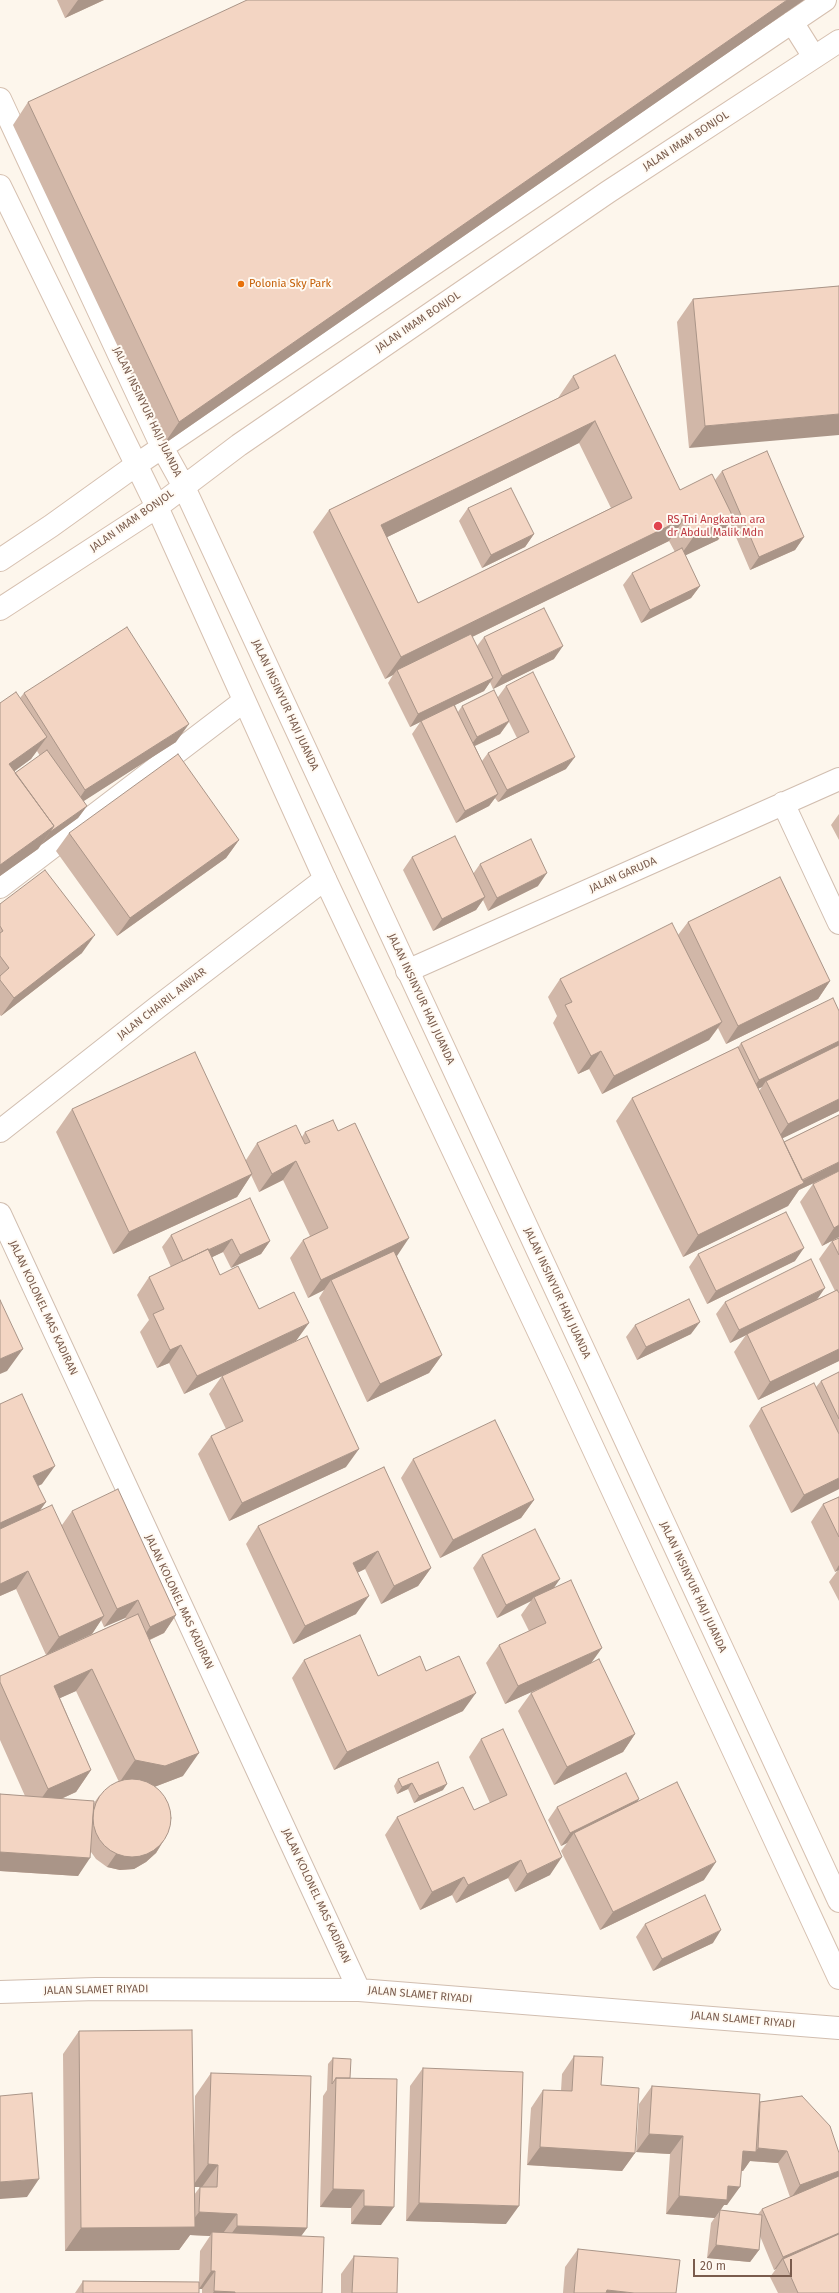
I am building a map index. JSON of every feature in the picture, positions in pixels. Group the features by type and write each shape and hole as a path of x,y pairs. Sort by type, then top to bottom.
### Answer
{"main road":[{"path":"0,560 52,526 162,447 825,0"},
{"path":"792,22 814,57"},
{"name":"JALAN IMAM BONJOL","path":"0,609 157,506 183,485 239,445 540,238 839,41"},
{"name":"JALAN INSINYUR HAJI JUANDA","path":"0,99 162,447 183,485 839,1901"},
{"path":"0,186 157,506 325,879 560,1377 839,1978"},
{"path":"0,887 244,701"},
{"name":"JALAN GARUDA","path":"407,971 839,779"},
{"path":"783,804 839,924"},
{"name":"JALAN CHAIRIL ANWAR","path":"0,1131 159,1006 325,879"},
{"name":"JALAN KOLONEL MAS KADIRAN","path":"0,1214 359,1990"},
{"name":"JALAN SLAMET RIYADI","path":"0,1992 96,1989 359,1990 839,2028"}],"building":[{"name":"Polonia Sky Park","path":"247,0 787,0 179,422 28,102"},
{"path":"839,286 839,414 705,426 693,299"},
{"name":"RS Tni Angkatan ara dr Abdul Malik Mdn","path":"615,355 680,490 712,474 733,517 694,536 685,518 401,657 329,510 579,388 573,376","holes":["595,421 632,498 418,603 381,525"]},
{"path":"767,451 804,537 759,557 722,471"},
{"path":"511,488 534,534 491,555 468,508"},
{"path":"682,548 700,586 650,610 632,573"},
{"path":"544,608 563,646 502,676 484,637"},
{"path":"127,627 189,724 85,790 24,693"},
{"path":"471,634 493,678 418,714 397,670"},
{"path":"533,672 575,757 507,790 488,753 529,732 506,686"},
{"path":"494,690 509,721 477,737 462,706"},
{"path":"16,692 47,737 9,764 54,826 0,865 0,703"},
{"path":"454,705 498,794 465,811 421,721"},
{"path":"47,750 87,806 50,832 54,826 15,773"},
{"path":"178,754 239,840 130,918 69,833"},
{"path":"455,836 485,897 442,919 412,857"},
{"path":"531,839 547,873 497,898 480,864"},
{"path":"45,870 95,935 14,998 0,980 0,976 9,968 0,956 0,933 3,931 0,926 0,904"},
{"path":"780,877 830,981 738,1026 688,922"},
{"path":"672,923 722,1022 614,1076 601,1051 591,1056 565,1005 572,1002 560,979"},
{"path":"833,998 839,1011 839,1041 759,1080 741,1043"},
{"path":"839,1045 839,1099 788,1124 766,1081"},
{"path":"738,1047 804,1183 698,1235 632,1098"},
{"path":"195,1052 252,1174 129,1232 72,1109"},
{"path":"839,1115 839,1162 802,1180 784,1142"},
{"path":"333,1120 338,1131 355,1123 409,1238 321,1280 303,1240 328,1228 296,1161 272,1174 257,1143 296,1125 305,1144 310,1142 305,1132"},
{"path":"839,1171 839,1225 834,1228 813,1184"},
{"path":"250,1198 270,1241 240,1255 232,1239 183,1261 171,1235"},
{"path":"786,1212 804,1248 716,1291 698,1254"},
{"path":"839,1238 839,1255 832,1241"},
{"path":"208,1249 220,1275 238,1266 259,1309 294,1292 309,1323 197,1376 181,1345 170,1350 153,1314 164,1309 149,1277"},
{"path":"394,1251 442,1355 380,1384 331,1280"},
{"path":"811,1259 825,1288 739,1330 725,1302"},
{"path":"837,1290 839,1293 839,1349 770,1382 747,1334"},
{"path":"689,1299 700,1322 646,1347 635,1325"},
{"path":"0,1300 23,1349 0,1359"},
{"path":"307,1336 359,1449 242,1503 211,1436 243,1421 222,1376"},
{"path":"839,1372 839,1419 821,1381"},
{"path":"814,1383 839,1434 839,1478 804,1495 761,1408"},
{"path":"22,1394 55,1466 33,1476 46,1502 0,1523 0,1404"},
{"path":"495,1420 534,1500 453,1540 413,1459"},
{"path":"384,1467 431,1568 394,1586 378,1551 353,1563 369,1596 305,1626 258,1526"},
{"path":"118,1489 176,1615 150,1627 138,1600 117,1609 72,1511"},
{"path":"839,1497 839,1537 823,1504"},
{"path":"52,1505 104,1616 59,1637 28,1571 0,1584 0,1529"},
{"path":"535,1529 560,1579 506,1605 482,1555"},
{"path":"571,1580 602,1648 518,1686 499,1645 546,1623 534,1597"},
{"path":"138,1614 199,1753 165,1766 135,1760 92,1669 54,1686 91,1770 48,1789 0,1682 0,1676"},
{"path":"360,1635 378,1676 420,1656 426,1671 459,1656 476,1693 347,1752 304,1660"},
{"path":"599,1659 635,1734 567,1767 531,1693"},
{"path":"503,1729 562,1857 527,1874 521,1860 468,1885 464,1877 432,1892 397,1817 463,1787 474,1810 507,1795 481,1739"},
{"path":"438,1762 447,1784 419,1796 412,1783 402,1787 398,1779"},
{"path":"626,1773 639,1799 570,1833 557,1807"},
{"path":"132,1779 147,1782 154,1786 164,1796 168,1803 171,1818 168,1833 164,1840 154,1850 147,1854 132,1857 117,1854 110,1850 100,1840 96,1833 93,1818 96,1803 100,1796 110,1786 117,1782"},
{"path":"677,1782 716,1862 613,1912 574,1833"},
{"path":"0,1794 94,1801 90,1858 0,1852"},
{"path":"705,1895 721,1930 662,1959 645,1924"},
{"path":"192,2030 195,2227 81,2228 79,2031"},
{"path":"574,2056 603,2057 601,2085 639,2088 635,2153 540,2147 543,2090 572,2091"},
{"path":"333,2058 351,2059 350,2078 336,2078 332,2084"},
{"path":"423,2068 523,2072 519,2206 419,2203"},
{"path":"211,2073 311,2076 307,2228 237,2226 237,2214 199,2212 200,2187 217,2187 218,2165 208,2164"},
{"path":"336,2078 397,2079 394,2207 364,2206 364,2190 333,2189"},
{"path":"652,2086 760,2094 756,2152 743,2151 740,2187 728,2186 727,2200 679,2196 683,2136 649,2134"},
{"path":"32,2093 39,2179 0,2182 0,2096"},
{"path":"802,2096 830,2126 839,2153 839,2171 800,2185 787,2151 758,2148 760,2102"},
{"path":"839,2176 839,2233 783,2257 762,2209"},
{"path":"720,2210 762,2215 759,2250 716,2245"},
{"path":"212,2232 324,2237 322,2293 235,2293 214,2291 215,2271 211,2271"},
{"path":"839,2234 839,2293 798,2293 783,2259"},
{"path":"578,2249 680,2260 676,2293 634,2293 607,2290 606,2293 574,2293"},
{"path":"354,2256 398,2258 397,2293 352,2293"},
{"path":"83,2281 199,2282 199,2293 83,2293"}],"place":[{"name":"Polonia Sky Park","path":"241,284"},
{"name":"RS Tni Angkatan ara dr Abdul Malik Mdn","path":"658,526"}]}
